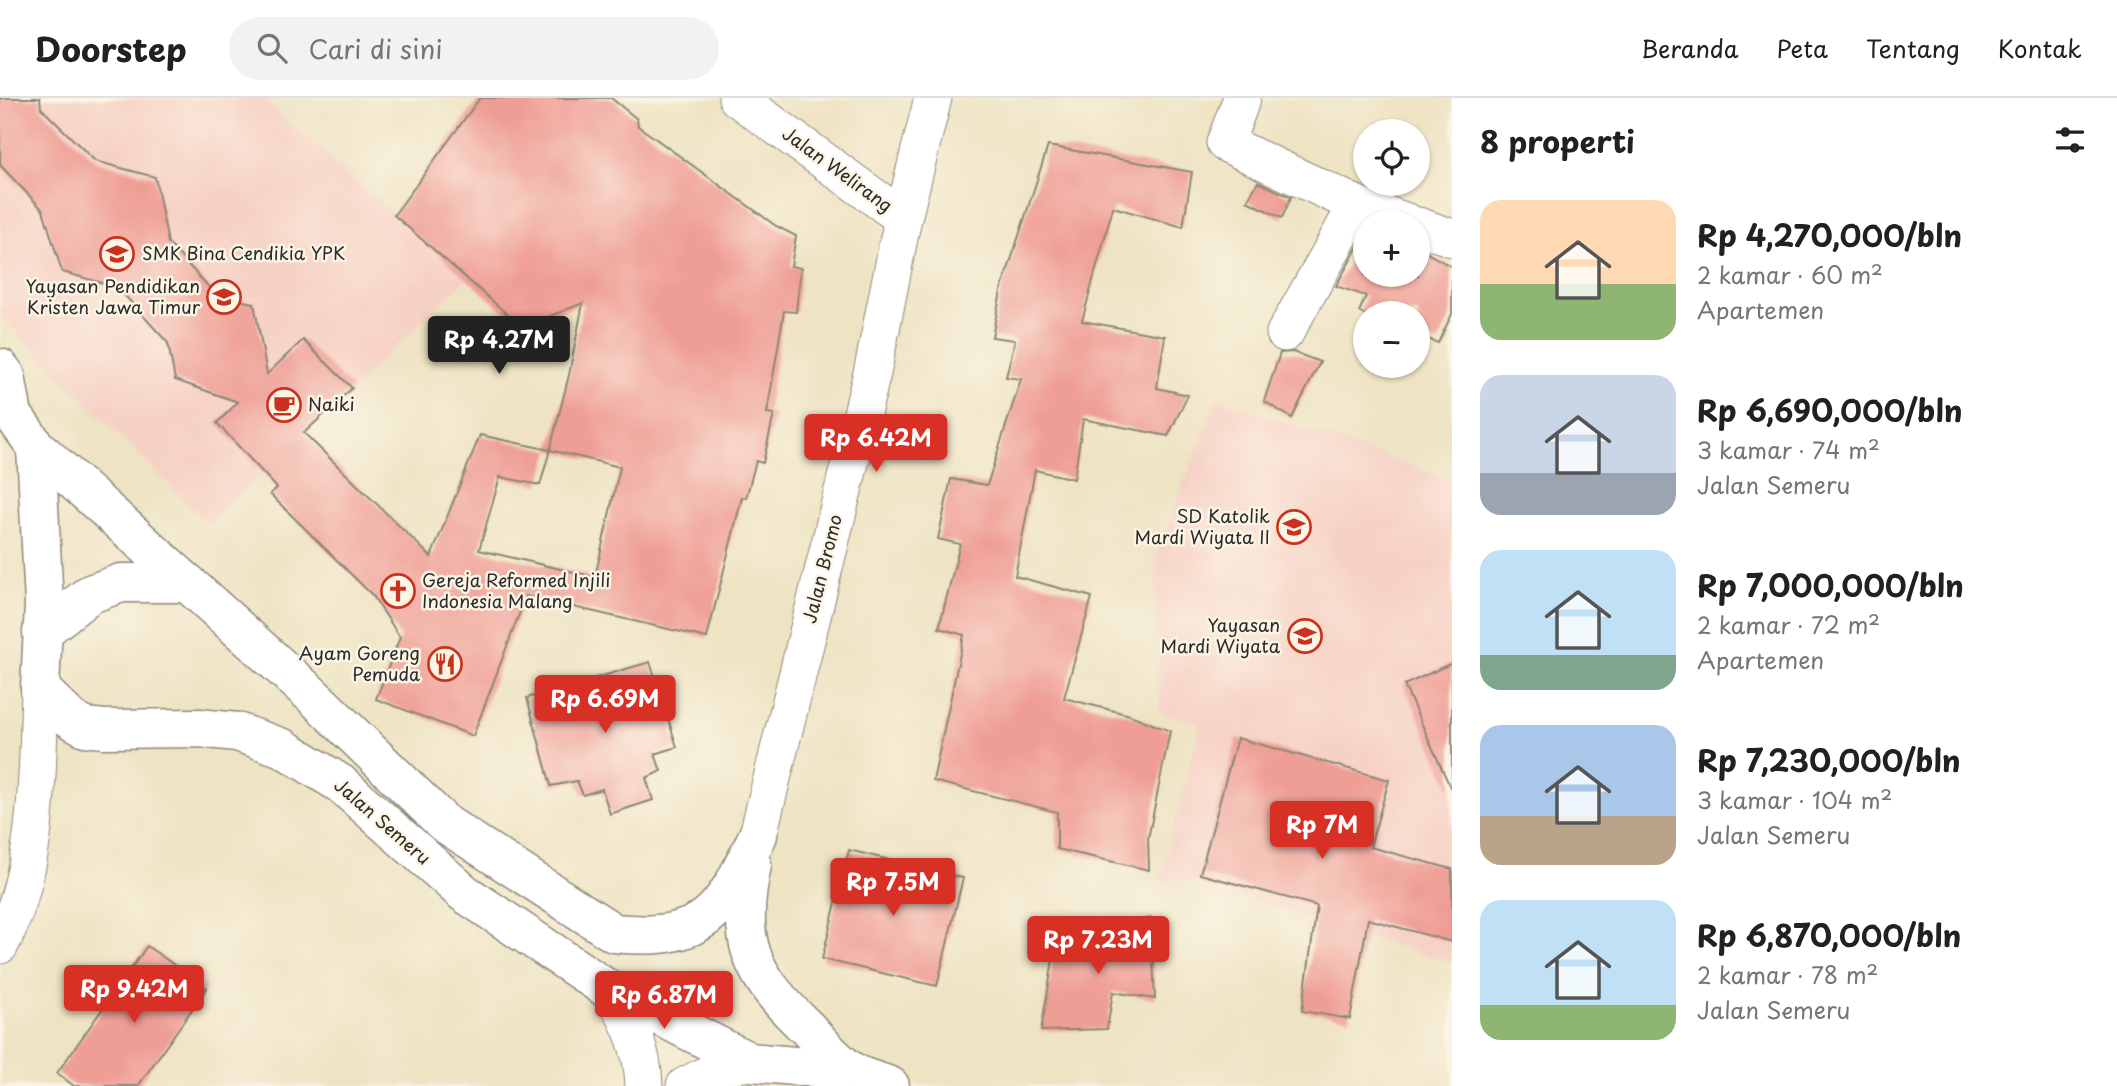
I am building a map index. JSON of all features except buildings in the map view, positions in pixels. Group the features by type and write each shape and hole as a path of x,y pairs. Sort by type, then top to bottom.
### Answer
{"main road":[{"path":"0,368 6,376 6,412 36,447 188,583"},
{"path":"36,447 44,604 40,689"},
{"path":"42,632 90,594 121,583 188,583"},
{"name":"Jalan Bromo","path":"188,583 312,695 444,823 614,933 645,936 694,927 714,911 734,886 758,835"},
{"name":"Jalan Semeru","path":"40,689 71,719 85,727 237,732 283,748 341,784 464,893 612,992 750,1062 851,1071 890,1086"},
{"name":"Jalan Bromo","path":"758,835 747,892 745,920 748,947 756,969 778,1001"},
{"name":"Jalan Semeru","path":"778,1001 851,1071"}],"street":[{"name":"Jalan Welirang","path":"737,98 903,218"},
{"name":"Jalan Bromo","path":"758,835 873,369 903,218 933,98"},
{"path":"1242,98 1225,143 1372,210"},
{"path":"1286,333 1357,205"},
{"path":"1430,230 1452,238"},
{"path":"0,945 14,918 30,846 37,795 40,689"},
{"path":"612,992 631,1025 641,1055 644,1086"},
{"path":"685,1086 724,1066 750,1062"}],"shaded area":[{"name":"Yayasan Pendidikan Kristen Jawa Timur","path":"0,98 262,98 467,279 208,524 0,315"},
{"name":"Yayasan Mardi Wiyata","path":"1216,398 1452,480 1452,963 1191,881 1160,879 1200,724 1160,712 1154,561"}],"place":[{"name":"SMK Bina Cendikia YPK","path":"117,254"},
{"name":"Yayasan Pendidikan Kristen Jawa Timur","path":"224,297"},
{"name":"Naiki","path":"284,405"},
{"name":"SD Katolik Mardi Wiyata II","path":"1294,527"},
{"name":"Gereja Reformed Injili Indonesia Malang","path":"398,591"},
{"name":"Yayasan Mardi Wiyata","path":"1305,636"},
{"name":"Ayam Goreng Pemuda","path":"445,664"}]}
